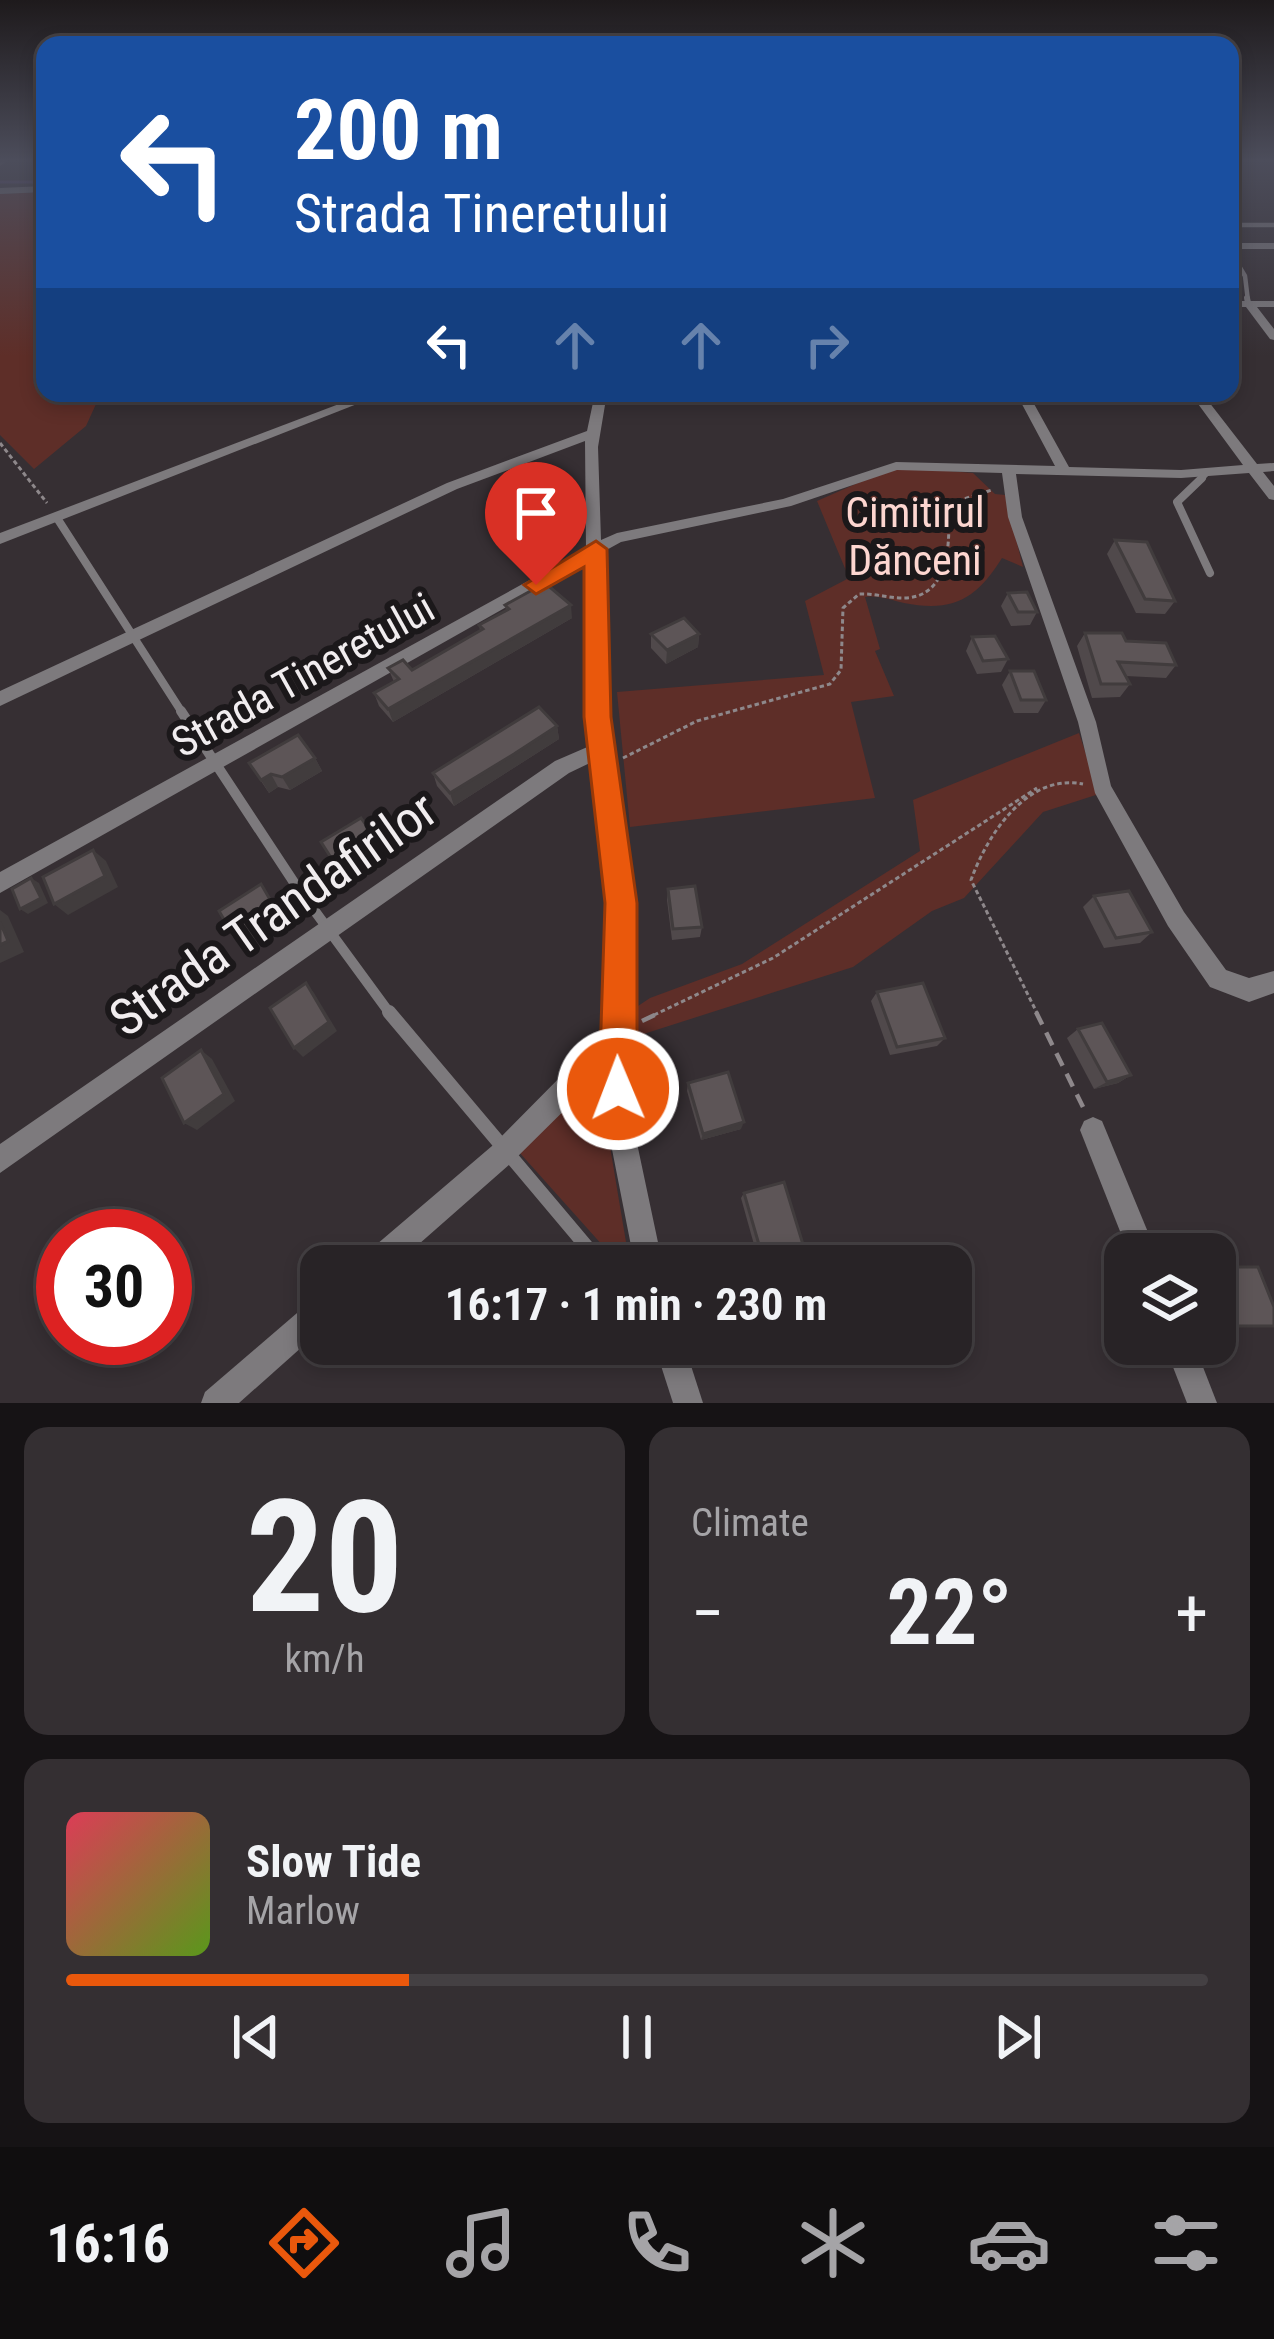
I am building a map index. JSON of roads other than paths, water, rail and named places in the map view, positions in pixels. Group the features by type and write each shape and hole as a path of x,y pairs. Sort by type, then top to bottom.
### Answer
{"street":[{"path":"1239,248 1274,246"},
{"path":"1248,303 1274,338"},
{"path":"1239,304 1274,304"},
{"path":"0,539 356,402"},
{"path":"599,402 592,434 602,757 621,903 616,1041 621,1129 645,1245"},
{"path":"1027,402 1064,472"},
{"path":"1203,402 1274,496"},
{"path":"0,699 452,486 592,434"},
{"name":"Strada Tineretului","path":"0,883 216,767 596,549 632,534 786,503 879,469 1207,473 1274,467"},
{"path":"1009,470 1011,490 1102,787 1176,919 1218,979 1249,990 1274,982"},
{"name":"Strada Trandafirilor","path":"0,1160 562,767 602,757"},
{"path":"397,1245 501,1155 616,1041"},
{"path":"1093,1130 1135,1233"},
{"path":"216,1403 300,1329"},
{"path":"676,1365 688,1403"},
{"path":"1187,1365 1202,1403"}],"lane":[{"path":"1239,267 1248,286 1248,303"},
{"path":"1207,473 1177,502 1210,573"},
{"path":"57,518 131,638 327,929 501,1155 584,1245"}],"park label":[{"name":"Cimitirul Dănceni","path":"915,536"}]}
